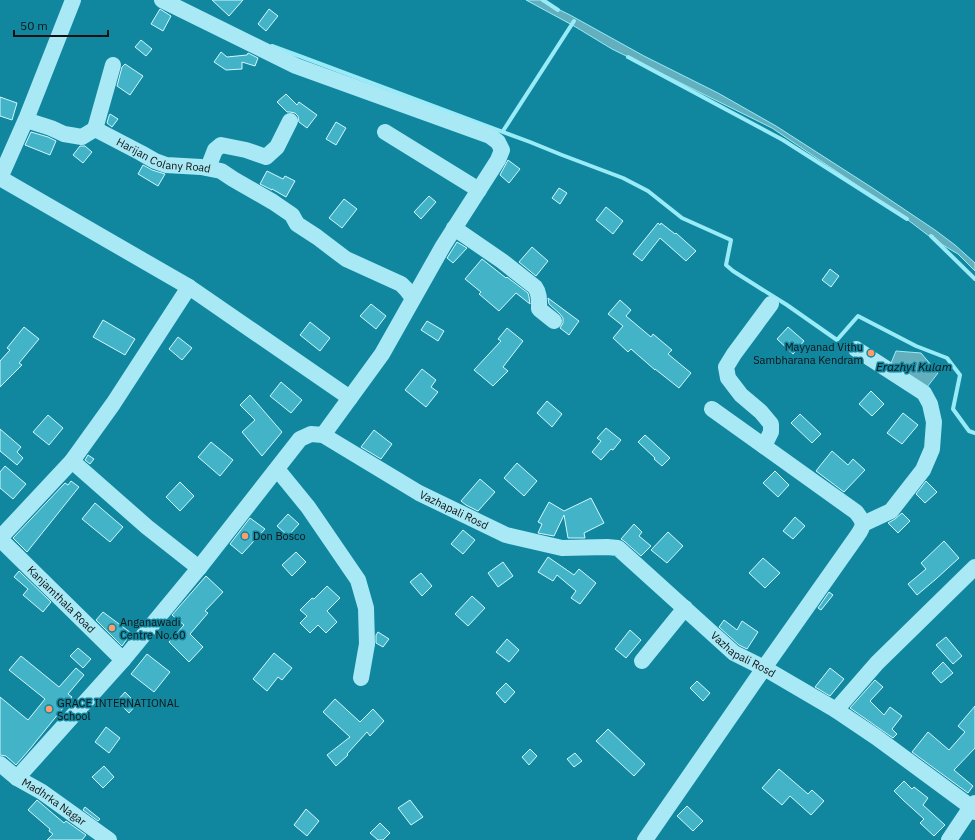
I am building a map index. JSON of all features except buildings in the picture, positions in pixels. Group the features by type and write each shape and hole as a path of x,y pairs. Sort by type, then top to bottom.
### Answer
{"street":[{"path":"73,0 26,120 0,178 189,287 350,398"},
{"path":"17,778 123,660 199,568 300,439 311,434 323,435 382,354 443,246 498,160 502,150 498,142 490,136 296,66 162,0"},
{"path":"26,120 64,134 82,137 95,129 113,65"},
{"path":"208,168 215,150 221,145 246,150 266,157 277,147 290,121"},
{"name":"Harijan Colany Road","path":"95,129 155,161 166,165 202,167 221,171 292,215 297,224 346,259 401,284 413,298"},
{"path":"386,132 479,190"},
{"path":"454,228 502,261 535,288 538,292 539,309 554,321"},
{"path":"0,538 72,461 113,404 189,287"},
{"path":"764,446 771,432 771,424 761,412 741,395 728,378 726,367 771,304"},
{"path":"856,349 924,393 930,404 934,422 932,448 924,470 891,511 863,524"},
{"path":"645,840 861,531 863,524 861,518 856,512 712,409"},
{"name":"Vazhapali Rosd","path":"323,435 418,493 506,535 562,548 607,546 618,548 734,653 764,668 836,710 974,807"},
{"path":"72,461 147,527 199,568"},
{"path":"277,468 308,507 358,580 366,608 367,644 361,678"},
{"name":"Kanjamthala Road","path":"0,538 123,660"},
{"path":"836,710 877,663 975,567"},
{"path":"642,661 685,608"},
{"name":"Madhrka Nagar","path":"0,764 17,778 42,792 72,812 104,839"},
{"path":"949,840 974,807"}],"water":[{"path":"526,0 540,0 570,15 644,56 718,93 776,126 935,230 975,263 975,271 958,254 933,239 904,217 772,128 612,49"},
{"name":"Erazhyi Kulam","path":"896,351 921,353 938,373 924,391 889,368"}],"waterway":[{"path":"543,0 558,10"},
{"path":"503,131 574,21"},
{"path":"272,46 530,142 623,178 648,191 682,218 731,240 726,265 837,340 858,316 916,346 947,358 960,375 953,409 969,431 975,433"},
{"path":"628,57 783,140 907,219"},
{"path":"931,236 975,279"}],"place":[{"name":"Mayyanad Vithu Sambharana Kendram","path":"871,353"},
{"name":"Don Bosco","path":"245,536"},
{"name":"Anganawadi Centre No.60","path":"112,628"},
{"name":"GRACE INTERNATIONAL School","path":"49,709"}]}
